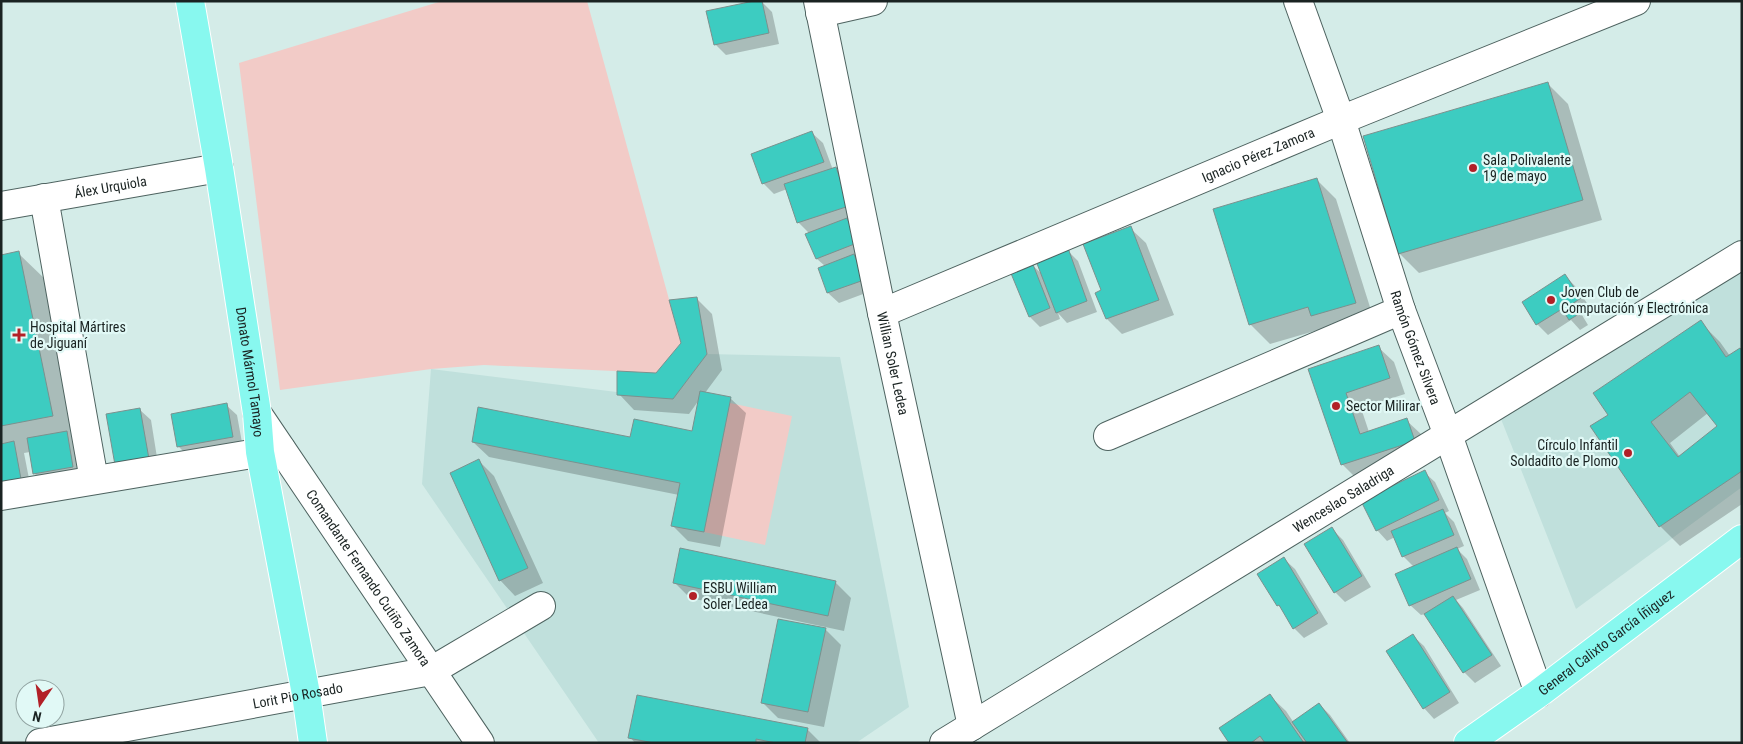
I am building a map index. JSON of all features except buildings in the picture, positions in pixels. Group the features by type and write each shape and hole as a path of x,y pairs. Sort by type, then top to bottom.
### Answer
{"main road":[{"name":"Donato Mármol Tamayo","path":"190,1 219,168 257,413 270,451 313,743"},
{"name":"General Calixto García Íñiguez","path":"1474,741 1742,539"}],"street":[{"path":"819,7 873,1"},
{"name":"Ramón Gómez Silvera","path":"1298,1 1341,120 1401,310 1448,435 1539,693"},
{"name":"Ignacio Pérez Zamora","path":"882,313 1341,120 1636,1"},
{"name":"Willian Soler Ledea","path":"819,7 882,313 972,726"},
{"name":"Álex Urquiola","path":"1,206 219,168"},
{"path":"44,198 94,480"},
{"name":"Wenceslao Saladriga","path":"944,743 1742,255"},
{"path":"1108,436 1401,310"},
{"path":"1,496 270,451"},
{"name":"Comandante Fernando Cutiño Zamora","path":"270,451 431,671 480,743"},
{"name":"Lorit Pio Rosado","path":"40,743 431,671 541,606"}],"shaded area":[{"path":"442,1 587,1 681,343 656,373 484,365 431,369 280,390 239,63"},
{"name":"Círculo Infantil Soldadito de Plomo","path":"1737,270 1742,278 1742,487 1576,609 1501,419"},
{"name":"ESBU William Soler Ledea","path":"707,354 840,357 909,707 856,743 599,743 422,484 431,369 673,399"},
{"path":"730,403 792,416 765,545 704,532"}],"place":[{"name":"Sala Polivalente 19 de mayo","path":"1473,168"},
{"name":"Joven Club de Computación y Electrónica","path":"1551,300"},
{"name":"Hospital Mártires de Jiguaní","path":"19,335"},
{"name":"Sector Milirar","path":"1336,406"},
{"name":"Círculo Infantil Soldadito de Plomo","path":"1628,453"},
{"name":"ESBU William Soler Ledea","path":"693,596"}]}
